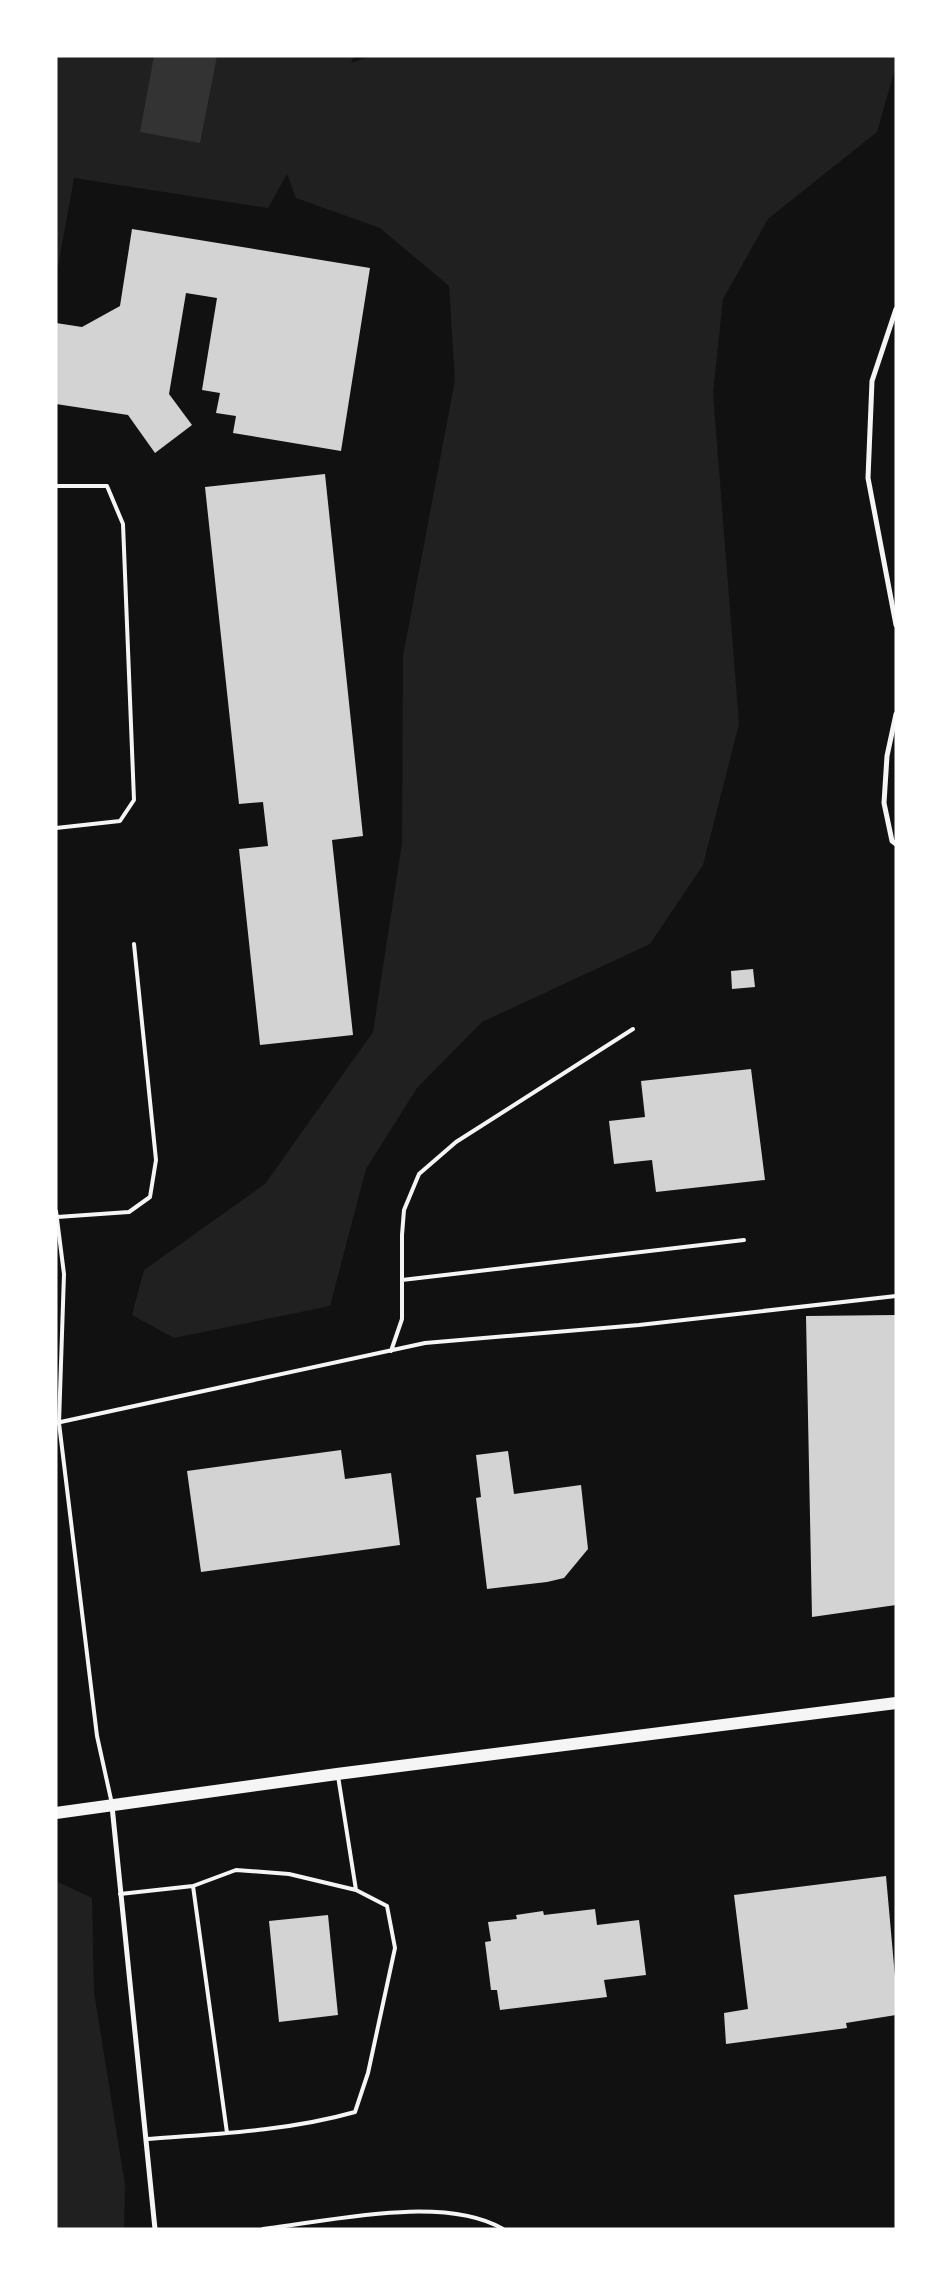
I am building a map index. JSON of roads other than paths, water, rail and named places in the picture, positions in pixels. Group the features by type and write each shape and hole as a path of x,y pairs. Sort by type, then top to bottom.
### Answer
{"main road":[{"path":"56,1813 338,1774 896,1703"}],"street":[{"path":"896,309 872,381 868,478 896,625"},
{"path":"896,714 887,756 884,803 892,841 896,844"},
{"path":"112,1806 155,2229"}],"lane":[{"path":"56,486 107,486 123,524 134,800 120,821 56,828"},
{"path":"57,1217 129,1212 150,1196 156,1160 134,944"},
{"path":"391,1351 402,1319 402,1235 404,1210 419,1174 456,1142 634,1028"},
{"path":"56,1211 64,1274 58,1423 97,1736 112,1806"},
{"path":"402,1280 744,1240"},
{"path":"56,1274 64,1274"},
{"path":"58,1423 425,1343 639,1325 896,1296"},
{"path":"338,1774 356,1890"},
{"path":"120,1894 193,1886 236,1870 289,1874 356,1890 387,1906 395,1948 368,2073 355,2112 322,2122 227,2133 147,2139"},
{"path":"193,1886 227,2133"},
{"path":"263,2229 364,2214 435,2212 488,2220 503,2229"}]}
